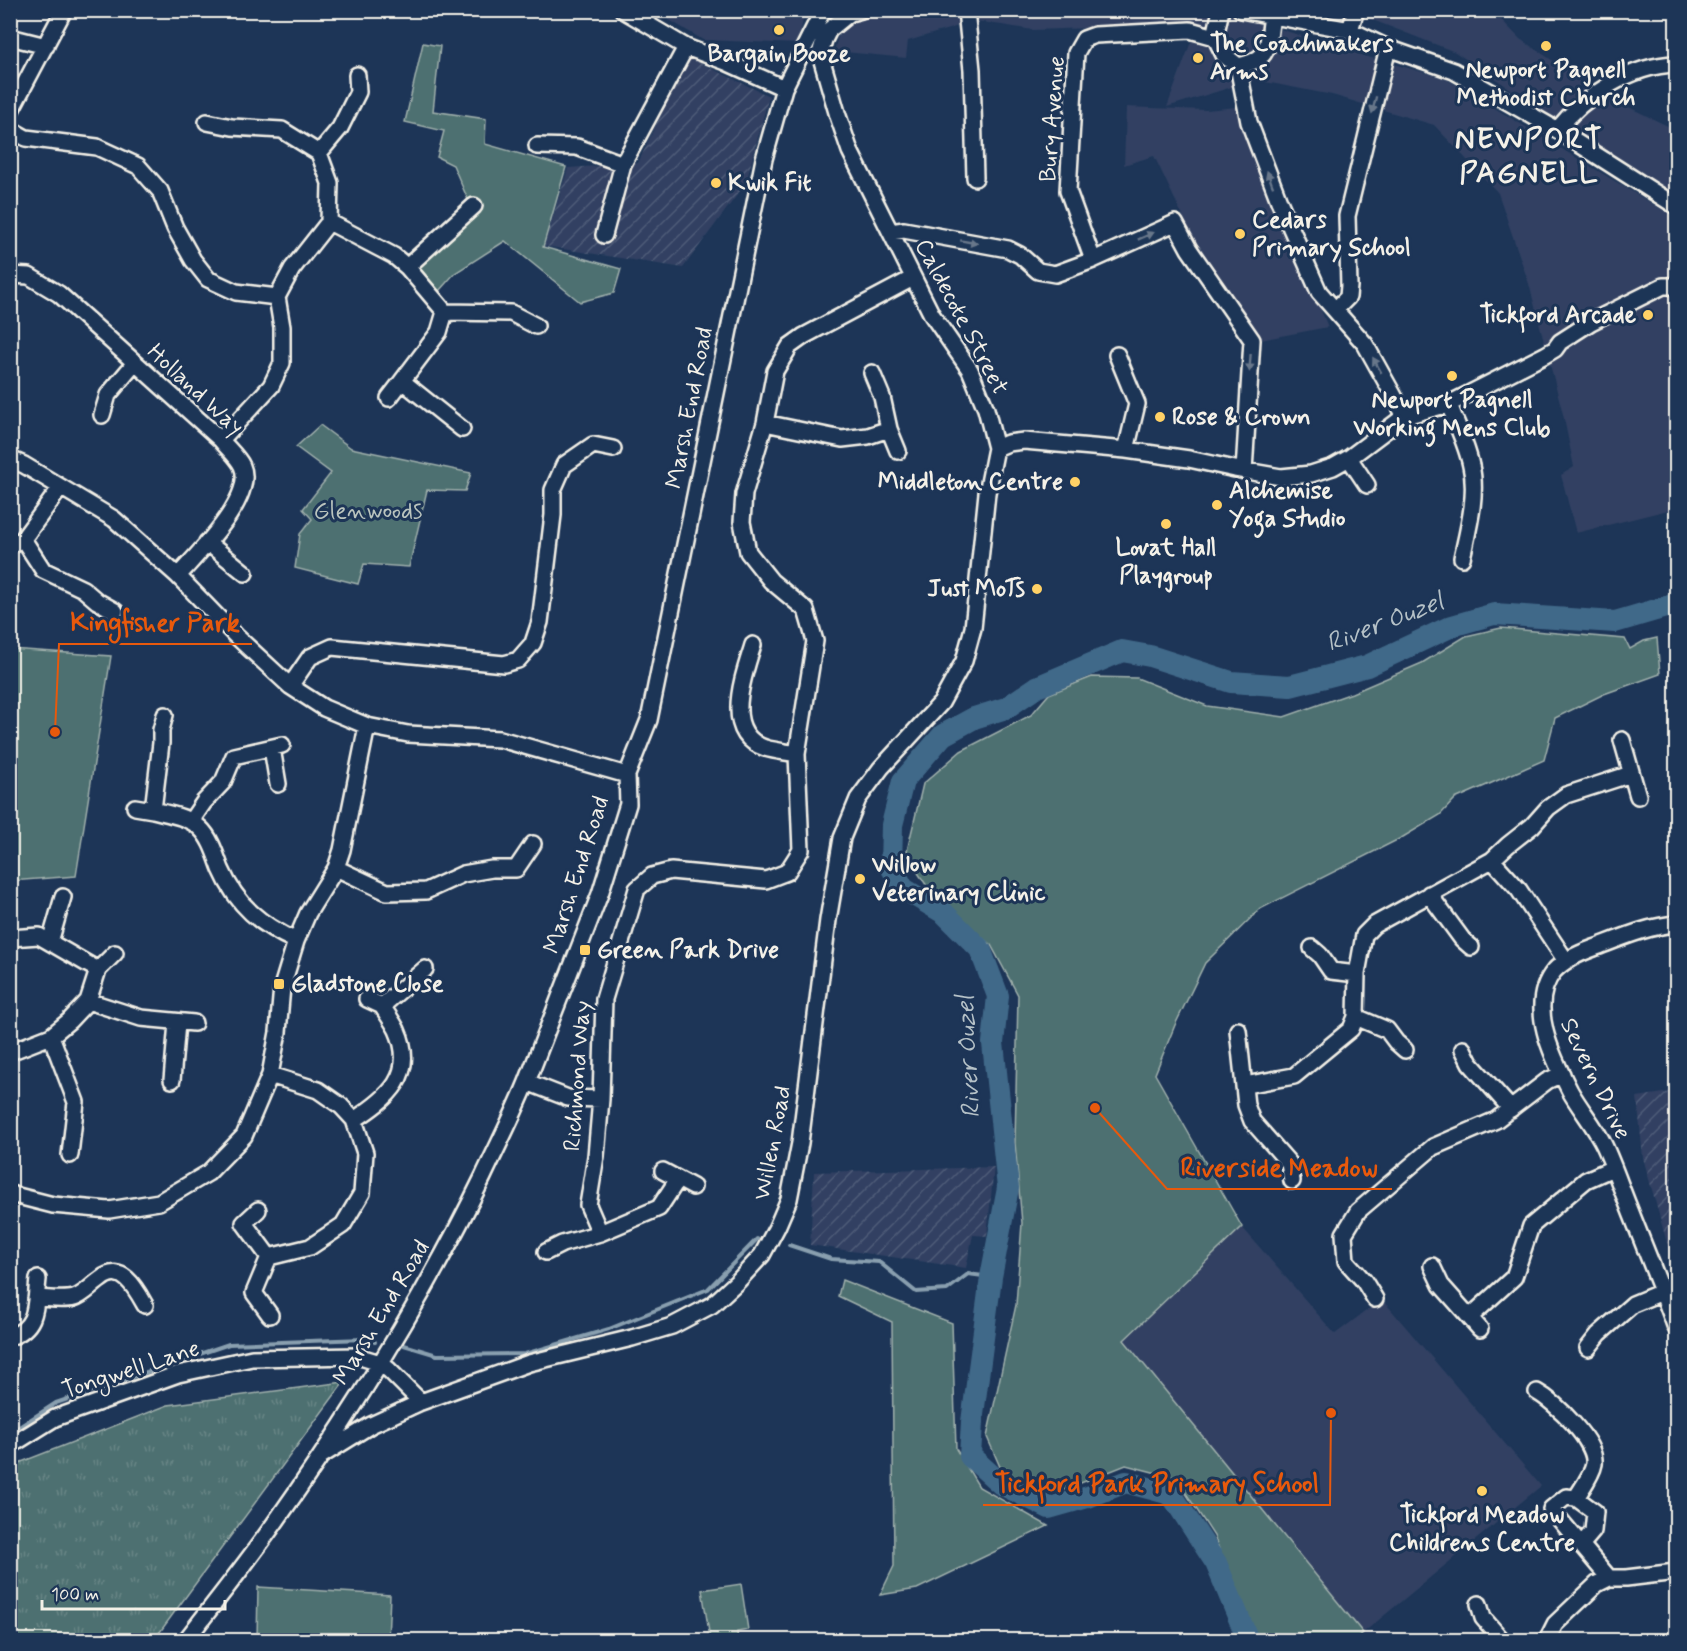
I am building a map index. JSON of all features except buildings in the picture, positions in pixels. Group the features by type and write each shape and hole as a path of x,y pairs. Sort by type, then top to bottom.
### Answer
{"street":[{"path":"10,112 64,10"},
{"path":"623,10 686,47 784,88"},
{"name":"Marsh End Road","path":"186,1641 273,1526 321,1456 415,1307 458,1228 527,1082 600,894 628,804 627,775 649,720 764,159 784,88 823,10"},
{"name":"Caldecote Street","path":"858,799 881,768 941,703 964,661 973,628 987,492 996,448 986,410 970,370 932,315 850,151 837,116 820,54 829,30 850,13 861,10"},
{"path":"966,10 972,70 975,178"},
{"path":"1221,10 1215,37 1224,56 1238,66 1249,122 1279,201 1319,292 1365,344 1404,416"},
{"path":"1241,10 1350,30 1388,48 1454,71 1557,130 1677,206"},
{"path":"1350,30 1356,10"},
{"path":"1238,66 1255,63 1266,52 1272,16"},
{"name":"Bury Avenue","path":"1093,260 1068,192 1076,52 1084,39 1095,35 1190,30 1215,37"},
{"path":"10,37 46,46"},
{"path":"604,235 623,164 686,47"},
{"path":"1336,309 1348,297 1347,216 1388,48"},
{"path":"1557,130 1566,118 1593,96 1624,78 1639,72 1677,64"},
{"path":"319,153 340,128 358,92 357,75"},
{"path":"207,122 282,130 319,153 330,183 329,222 292,269 277,297 282,327 282,363 271,386 221,440"},
{"path":"10,129 26,138 97,147 138,166 160,191 175,228 193,260 208,279 236,292 277,297"},
{"path":"537,146 577,147 623,164"},
{"path":"407,267 474,206"},
{"path":"329,222 394,256 407,267 445,312 510,313 536,326"},
{"path":"891,232 904,230 1008,249 1020,255 1038,271 1055,274 1093,260 1175,223 1189,249 1252,340 1244,471"},
{"name":"Holland Way","path":"10,275 29,276 60,294 134,364 221,440 243,466 244,486 237,505 178,576"},
{"name":"Richmond Way","path":"600,1233 588,1205 596,1156 601,1099 604,999 637,889 651,876 671,871 766,880 787,872 801,850 797,754 815,641 806,610 771,580 748,552 742,522 744,494 765,423 775,371 790,346 804,336 913,278"},
{"path":"996,448 1008,443 1024,441 1126,450 1189,459 1281,477 1311,474 1333,467 1349,458 1404,416 1449,404 1555,349 1560,342 1591,322 1663,286 1677,286"},
{"path":"389,398 439,332 445,312"},
{"path":"1117,355 1137,404 1126,450"},
{"path":"102,415 108,395 134,364"},
{"path":"872,374 882,397 889,429 898,451"},
{"path":"402,381 462,429"},
{"path":"1449,404 1471,465 1474,486 1471,519 1462,558"},
{"path":"765,423 842,439 868,436 889,429"},
{"path":"290,686 310,657 332,647 504,664 518,660 533,643 540,622 553,515 553,490 564,465 593,445 613,449"},
{"path":"1349,458 1367,485"},
{"path":"10,459 114,519 178,576 236,636 290,686 324,708 367,726 408,734 500,739 627,775"},
{"path":"61,487 17,542 43,570 83,589 115,611"},
{"path":"207,542 245,573"},
{"path":"753,645 738,707 740,725 748,738 763,748 797,754"},
{"path":"153,810 161,730 165,715"},
{"path":"10,1194 53,1205 82,1209 109,1210 159,1202 208,1173 244,1136 270,1075 278,1032 282,987 296,940 308,914 336,868 342,849 367,726"},
{"path":"1622,740 1638,796"},
{"path":"191,821 204,802 223,782 234,756 277,747 278,784"},
{"path":"1245,1085 1294,1076 1351,1029 1356,1017 1357,974 1364,935 1374,925 1492,860 1532,826 1548,808 1566,795 1631,774"},
{"name":"Willen Road","path":"321,1456 371,1425 421,1402 529,1363 672,1326 712,1305 762,1255 789,1199 800,1143 828,920 842,838 858,799"},
{"path":"135,807 191,821 202,829 228,884 245,908 276,932 296,940"},
{"path":"336,868 387,892 426,891 463,874 492,869 516,869 533,844"},
{"path":"1492,860 1520,890 1566,962"},
{"path":"1429,894 1462,939 1471,947"},
{"path":"50,942 63,897"},
{"name":"Severn Drive","path":"1677,924 1659,925 1620,938 1584,952 1566,962 1554,971 1546,987 1541,1020 1562,1074 1603,1144 1677,1328"},
{"path":"10,938 39,936 98,970"},
{"path":"1312,948 1331,971 1357,974"},
{"path":"10,1052 51,1036 69,1021 88,1001 98,970 115,953"},
{"path":"382,1006 425,969"},
{"path":"354,1120 380,1102 398,1083 404,1057 398,1030 382,1006 367,999"},
{"path":"88,1001 141,1018 194,1023"},
{"path":"1356,1017 1388,1030 1405,1050"},
{"path":"172,1080 177,1023"},
{"path":"1238,1030 1246,1105 1252,1121 1289,1163 1292,1181"},
{"path":"51,1036 76,1101 70,1155"},
{"path":"1463,1049 1470,1063 1511,1109"},
{"path":"1375,1299 1364,1281 1346,1261 1344,1234 1358,1211 1433,1147 1496,1119 1547,1081 1562,1074"},
{"path":"270,1075 318,1090 341,1106 354,1120 365,1153 362,1193 343,1225 310,1247 270,1257"},
{"path":"527,1082 568,1098 601,1099"},
{"path":"1432,1266 1441,1285 1475,1323 1514,1277 1531,1226 1586,1180 1613,1168"},
{"path":"663,1172 693,1187"},
{"path":"546,1252 660,1208 678,1179"},
{"path":"258,1210 244,1223 270,1257"},
{"path":"270,1257 254,1293 270,1315"},
{"path":"36,1298 74,1298 103,1277 127,1270 145,1305"},
{"path":"10,1337 22,1333 35,1316 38,1279"},
{"path":"1588,1348 1599,1334 1633,1304 1662,1292"},
{"name":"Tongwell Lane","path":"10,1446 55,1418 178,1374 252,1358 357,1356 380,1363"},
{"path":"380,1363 421,1402"},
{"path":"1537,1392 1552,1400 1590,1445 1594,1455 1594,1466 1576,1498"},
{"path":"1582,1544 1593,1531 1595,1512 1576,1498 1566,1497 1551,1509 1609,1578"},
{"path":"1547,1641 1555,1624 1597,1584 1609,1578 1677,1572"},
{"path":"1479,1604 1483,1618 1502,1641"}],"shaded area":[{"path":"805,10 798,44 703,40 654,11"},
{"path":"1221,10 1368,57 1445,78 1676,218 1676,508 1576,533 1561,475 1574,467 1563,414 1529,284 1498,193 1434,125 1332,95 1255,80 1167,107 1192,39 1091,28 1033,30 976,21 908,41 906,58 834,51 842,23 899,11"},
{"path":"1364,11 1493,11 1520,39 1608,97 1676,130 1676,196 1455,52 1370,19"},
{"path":"688,57 769,96 746,183 683,268 544,246 568,168 638,163"},
{"name":"Cedars Primary School","path":"1126,107 1206,110 1236,107 1328,327 1261,340 1199,250 1154,156 1124,165"},
{"path":"1676,1091 1676,1275 1643,1158 1637,1097"},
{"path":"994,1167 987,1236 973,1235 966,1268 810,1245 814,1172"},
{"path":"1242,1227 1335,1334 1382,1299 1541,1486 1363,1633 1124,1340"}],"green space":[{"path":"423,43 440,46 433,111 486,119 485,144 566,167 543,247 621,269 614,293 580,302 505,241 455,273 438,292 416,266 475,216 453,165 437,157 444,131 405,122"},
{"name":"Glenwoods","path":"320,425 351,448 471,473 465,491 427,490 409,567 364,564 358,584 295,568 300,534 312,519 303,509 331,473 296,447"},
{"path":"1501,628 1625,639 1630,649 1644,641 1657,638 1660,674 1604,694 1555,718 1544,760 1455,799 1440,815 1403,837 1260,909 1205,963 1175,1025 1155,1074 1242,1227 1124,1340 1363,1633 1355,1640 1255,1640 1214,1536 1176,1478 1126,1465 1058,1492 1033,1490 1001,1469 987,1437 1016,1305 1022,1223 1015,1143 1018,995 991,945 935,898 906,855 923,784 961,751 1031,715 1049,694 1092,677 1137,678 1207,706 1284,717 1352,693 1422,663 1466,636"},
{"path":"10,649 111,656 76,876 11,881"},
{"path":"842,1280 952,1323 956,1449 979,1487 1048,1526 917,1589 880,1595 894,1566 892,1322 838,1296"},
{"path":"344,1382 154,1640 11,1640 11,1466 168,1405"},
{"path":"741,1584 748,1630 737,1632 738,1640 710,1638 702,1590"},
{"path":"258,1587 390,1595 388,1640 257,1640"}],"waterway":[{"name":"River Ouzel","path":"1248,1640 1216,1563 1171,1494 1126,1482 1088,1497 1049,1508 1001,1484 970,1456 972,1422 991,1277 1008,1188 993,1043 998,996 980,949 944,913 904,889 891,867 892,825 903,781 943,735 974,718 1006,708 1037,687 1122,651 1150,656 1231,682 1290,686 1367,666 1452,626 1494,614 1615,622 1676,604"},
{"path":"404,1345 437,1355 525,1354 609,1329 708,1289 757,1239"},
{"path":"789,1245 831,1259 879,1262 916,1292 947,1290 968,1274 991,1277"},
{"path":"10,1433 56,1403 229,1344 364,1339 375,1342"}],"place":[{"name":"Bargain Booze","path":"779,30"},
{"name":"Newport Pagnell Methodist Church","path":"1546,46"},
{"name":"The Coachmakers Arms","path":"1198,58"},
{"name":"Kwik Fit","path":"716,183"},
{"name":"Cedars Primary School","path":"1240,234"},
{"name":"Tickford Arcade","path":"1648,315"},
{"name":"Newport Pagnell Working Mens Club","path":"1452,376"},
{"name":"Rose & Crown","path":"1160,417"},
{"name":"Middleton Centre","path":"1075,482"},
{"name":"Alchemise Yoga Studio","path":"1217,505"},
{"name":"Lovat Hall Playgroup","path":"1166,524"},
{"name":"Just MoTs","path":"1037,589"},
{"name":"Kingfisher Park","path":"55,732"},
{"name":"Willow Veterinary Clinic","path":"860,879"},
{"name":"Green Park Drive","path":"585,950"},
{"name":"Gladstone Close","path":"279,984"},
{"name":"Riverside Meadow","path":"1095,1108"},
{"name":"Tickford Park Primary School","path":"1331,1413"},
{"name":"Tickford Meadow Childrens Centre","path":"1482,1491"}],"district":[{"name":"NEWPORT PAGNELL","path":"1529,156"}]}
